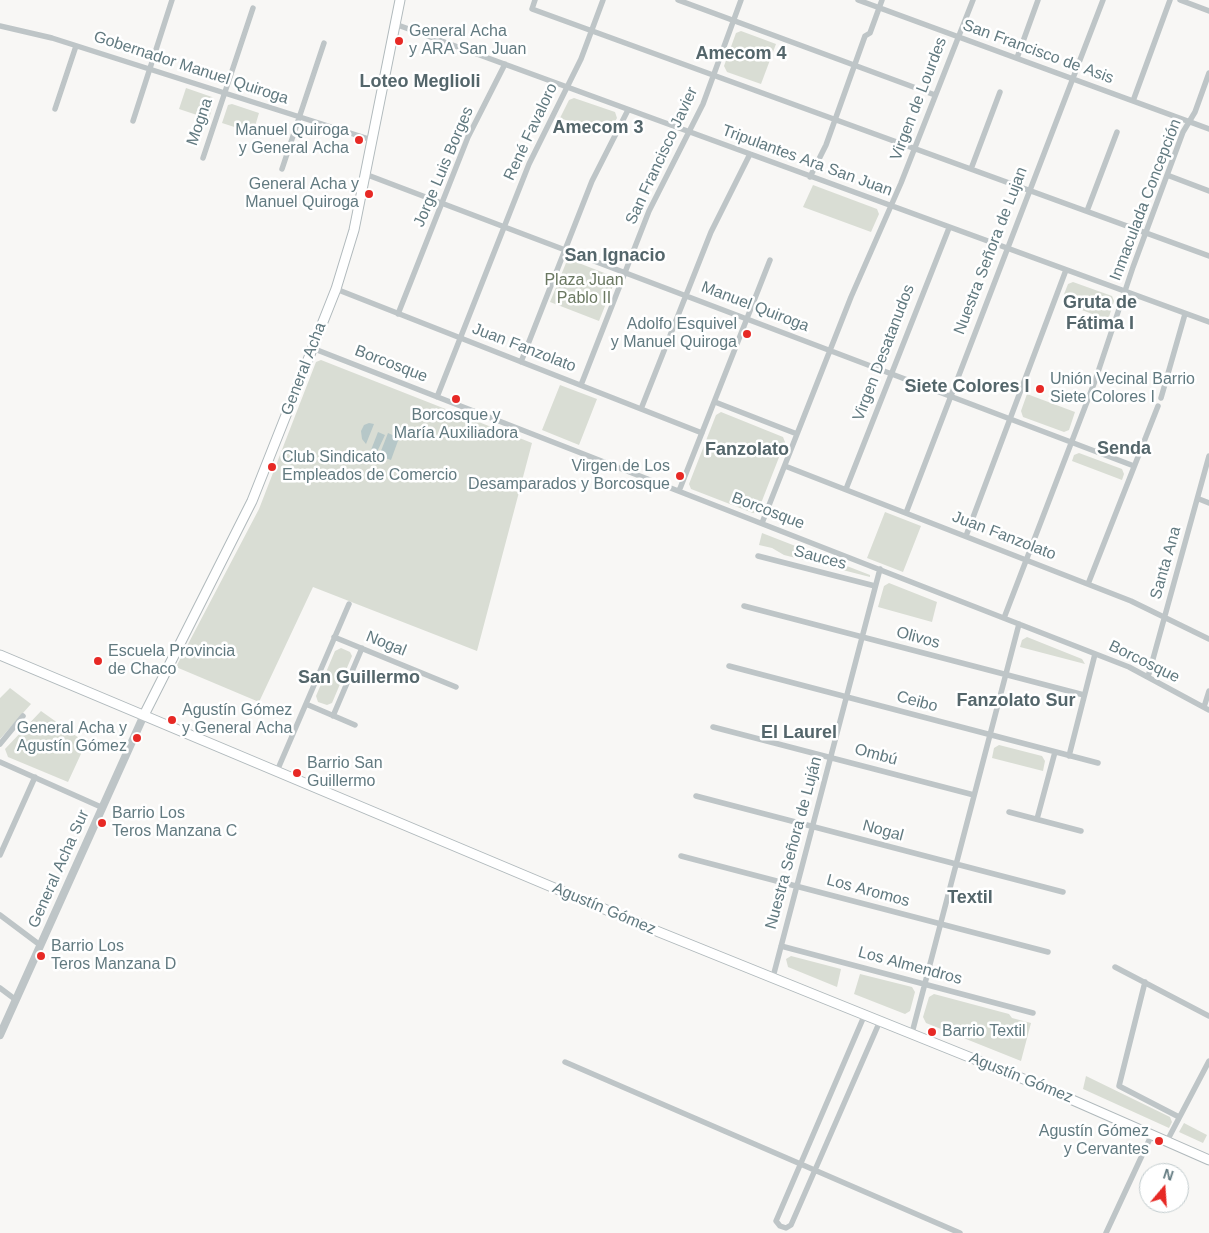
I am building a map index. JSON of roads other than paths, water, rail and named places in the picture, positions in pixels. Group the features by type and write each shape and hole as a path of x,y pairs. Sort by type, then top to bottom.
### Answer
{"main road":[{"name":"General Acha","path":"144,715 252,501 336,289 354,230 400,0"},
{"name":"Agustín Gómez","path":"0,656 773,978 865,1014 1152,1134 1209,1160"}],"street":[{"path":"133,121 172,0"},
{"path":"535,0 532,9 1209,256"},
{"name":"René Favaloro","path":"437,396 529,164 581,59 603,0"},
{"path":"678,0 935,95"},
{"name":"San Francisco Javier","path":"581,386 649,212 703,104 741,0"},
{"name":"San Francisco de Asis","path":"858,0 1209,129"},
{"path":"810,177 882,0"},
{"name":"Virgen de Lourdes","path":"762,524 830,351 915,148 973,0"},
{"path":"1017,58 1038,0"},
{"name":"Nuestra Señora de Lujan","path":"906,513 1103,0"},
{"path":"1133,101 1170,0"},
{"path":"1180,0 1209,11"},
{"name":"Mogna","path":"203,158 253,8"},
{"name":"Tripulantes Ara San Juan","path":"395,24 1209,322"},
{"name":"Gobernador Manuel Quiroga","path":"0,26 76,46 372,140"},
{"path":"282,169 324,44"},
{"path":"55,109 76,46"},
{"name":"Jorge Luis Borges","path":"398,314 468,137 505,64"},
{"name":"Inmaculada Concepción","path":"1004,618 1072,443 1167,175 1209,72"},
{"path":"971,169 1000,92"},
{"path":"521,362 592,181 628,110"},
{"path":"1087,211 1117,132"},
{"path":"641,409 711,232 750,154"},
{"name":"Manuel Quiroga","path":"365,174 1134,466"},
{"path":"1167,175 1209,191"},
{"name":"Virgen Desatanudos","path":"846,490 949,228"},
{"path":"679,491 770,260"},
{"path":"966,536 1066,270"},
{"name":"Juan Fanzolato","path":"336,289 702,433"},
{"path":"1161,398 1185,314"},
{"name":"Borcosque","path":"312,348 1095,654 1148,677 1207,708"},
{"path":"715,402 797,434"},
{"path":"1088,584 1158,406"},
{"name":"Santa Ana","path":"1148,677 1199,499 1209,456"},
{"name":"Juan Fanzolato","path":"785,466 1131,600 1209,639"},
{"path":"1199,499 1209,503"},
{"name":"Sauces","path":"758,556 875,586"},
{"name":"Nuestra Señora de Luján","path":"773,978 880,570"},
{"path":"277,771 349,604"},
{"name":"Olivos","path":"744,606 1084,695"},
{"path":"912,1034 1019,624"},
{"name":"Nogal","path":"334,637 456,686"},
{"path":"333,716 362,648"},
{"path":"1069,756 1095,654"},
{"name":"Ceibo","path":"729,666 1098,763"},
{"path":"1207,708 1209,691"},
{"path":"306,704 355,725"},
{"name":"General Acha Sur","path":"0,1035 144,715"},
{"path":"0,744 23,716"},
{"name":"Ombú","path":"713,726 974,795"},
{"path":"1038,819 1055,752"},
{"path":"0,762 101,807"},
{"path":"0,854 35,777"},
{"name":"Nogal","path":"696,796 1064,892"},
{"path":"1009,812 1081,830"},
{"name":"Los Aromos","path":"681,856 1048,952"},
{"path":"0,915 40,946"},
{"name":"Los Almendros","path":"781,946 1033,1012"},
{"path":"1115,966 1209,1016"},
{"path":"1144,982 1119,1086 1179,1117"},
{"path":"0,988 16,1000"},
{"path":"865,1014 776,1221 780,1226 786,1228 791,1225 880,1021"},
{"path":"1167,1141 1209,1061"},
{"path":"565,1062 960,1233"},
{"path":"1106,1233 1152,1134"}],"place":[{"name":"General Acha y ARA San Juan","path":"399,41"},
{"name":"Manuel Quiroga y General Acha","path":"359,140"},
{"name":"General Acha y Manuel Quiroga","path":"369,194"},
{"name":"Adolfo Esquivel y Manuel Quiroga","path":"747,334"},
{"name":"Unión Vecinal Barrio Siete Colores I","path":"1040,389"},
{"name":"Borcosque y María Auxiliadora","path":"456,399"},
{"name":"Club Sindicato Empleados de Comercio","path":"272,467"},
{"name":"Virgen de Los Desamparados y Borcosque","path":"680,476"},
{"name":"Escuela Provincia de Chaco","path":"98,661"},
{"name":"Agustín Gómez y General Acha","path":"172,720"},
{"name":"General Acha y Agustín Gómez","path":"137,738"},
{"name":"Barrio San Guillermo","path":"297,773"},
{"name":"Barrio Los Teros Manzana C","path":"102,823"},
{"name":"Barrio Los Teros Manzana D","path":"41,956"},
{"name":"Barrio Textil","path":"932,1032"},
{"name":"Agustín Gómez y Cervantes","path":"1159,1141"}],"district":[{"name":"Amecom 4","path":"741,54"},
{"name":"Loteo Meglioli","path":"420,82"},
{"name":"Amecom 3","path":"598,128"},
{"name":"San Ignacio","path":"615,256"},
{"name":"Gruta de Fátima I","path":"1100,313"},
{"name":"Siete Colores I","path":"967,387"},
{"name":"Senda","path":"1124,449"},
{"name":"Fanzolato","path":"747,450"},
{"name":"San Guillermo","path":"359,678"},
{"name":"Fanzolato Sur","path":"1016,701"},
{"name":"El Laurel","path":"799,733"},
{"name":"Textil","path":"970,898"}],"park label":[{"name":"Plaza Juan Pablo II","path":"584,290"}]}
